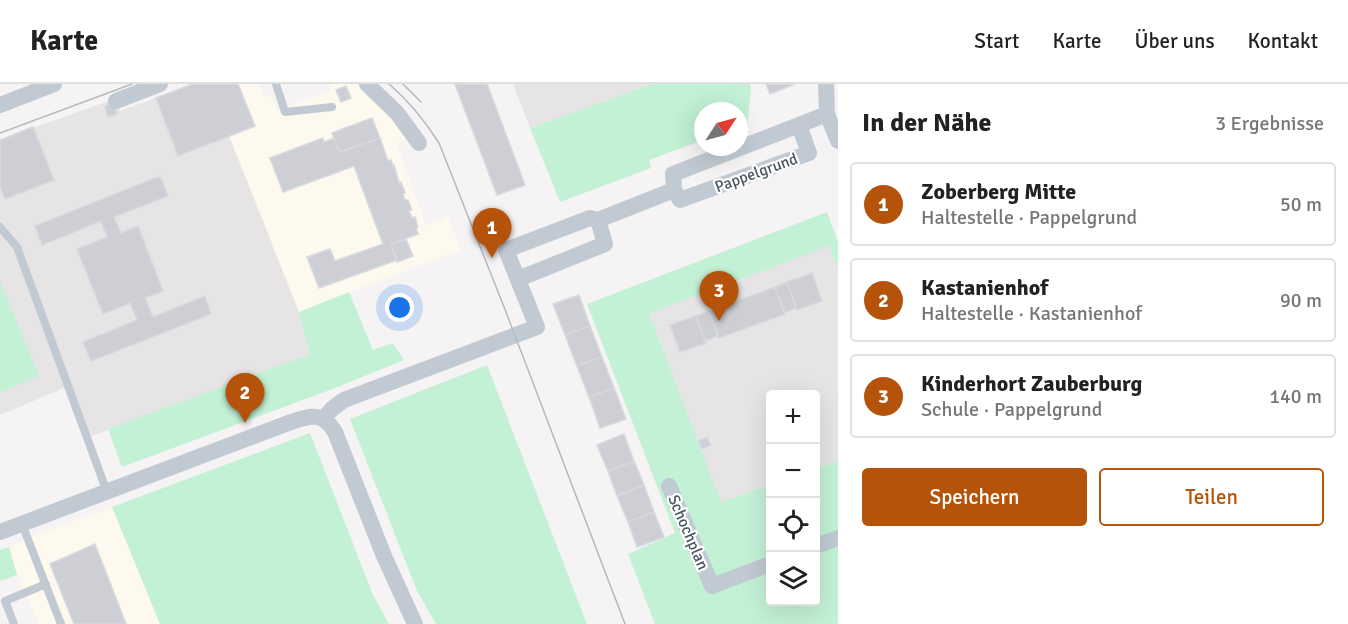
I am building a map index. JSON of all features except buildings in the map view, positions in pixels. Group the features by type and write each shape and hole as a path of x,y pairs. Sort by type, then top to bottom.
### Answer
{"street":[{"path":"0,105 54,84"},
{"path":"116,100 160,84"},
{"path":"367,84 397,113 419,143"},
{"path":"826,84 827,114 838,141"},
{"path":"799,125 827,114"},
{"name":"Pappelgrund","path":"799,125 809,153 680,200 674,190 673,174 799,125"},
{"path":"323,419 335,405 344,400 537,327 506,250 590,218 598,220 674,190"},
{"path":"518,279 605,244 598,220"},
{"path":"0,532 307,416 315,416 330,424 335,432 384,555 415,624"},
{"name":"Schochplan","path":"669,486 712,586 766,566"},
{"path":"820,545 838,538"}],"lane":[{"path":"276,84 285,112 332,107"},
{"path":"0,226 17,247 107,492"},
{"path":"22,524 61,624"},
{"path":"14,624 5,601 46,584"}],"shaded area":[{"path":"238,84 259,84 263,96 270,95 278,111 331,90 329,84 367,84 414,136 397,143 426,226 448,216 461,250 299,312 229,136 255,126"},
{"path":"513,84 652,84 530,128"},
{"path":"156,98 178,156 229,136 299,312 310,354 84,439 64,388 0,415 0,140 114,99 120,111"},
{"path":"829,246 838,268 838,461 820,468 820,390 766,390 766,486 721,503 649,313"},
{"path":"112,507 160,624 39,624 17,575 9,547"}],"green space":[{"path":"652,84 750,84 751,88 748,118 748,102 694,102 694,143 649,160 651,168 560,202 530,128"},
{"path":"827,212 838,242 838,268 829,246 649,313 721,502 766,486 766,606 820,606 820,468 838,461 838,624 655,624 628,554 675,533 587,304"},
{"path":"0,281 39,376 0,392"},
{"path":"349,292 373,350 393,343 404,360 122,467 108,429 310,354 299,312"},
{"path":"487,365 587,624 436,624 417,591 350,419"},
{"path":"310,433 373,595 389,624 160,624 112,507"},
{"path":"9,547 17,575 0,581 0,550"}],"tram line":[{"path":"0,133 132,84"},
{"path":"389,84 416,112 439,143 625,624"},
{"path":"403,84 421,102"}],"place":[{"name":"Zoberberg Mitte","path":"492,258"},
{"name":"Kinderhort Zauberburg","path":"719,321"},
{"name":"Kastanienhof","path":"245,423"}]}
